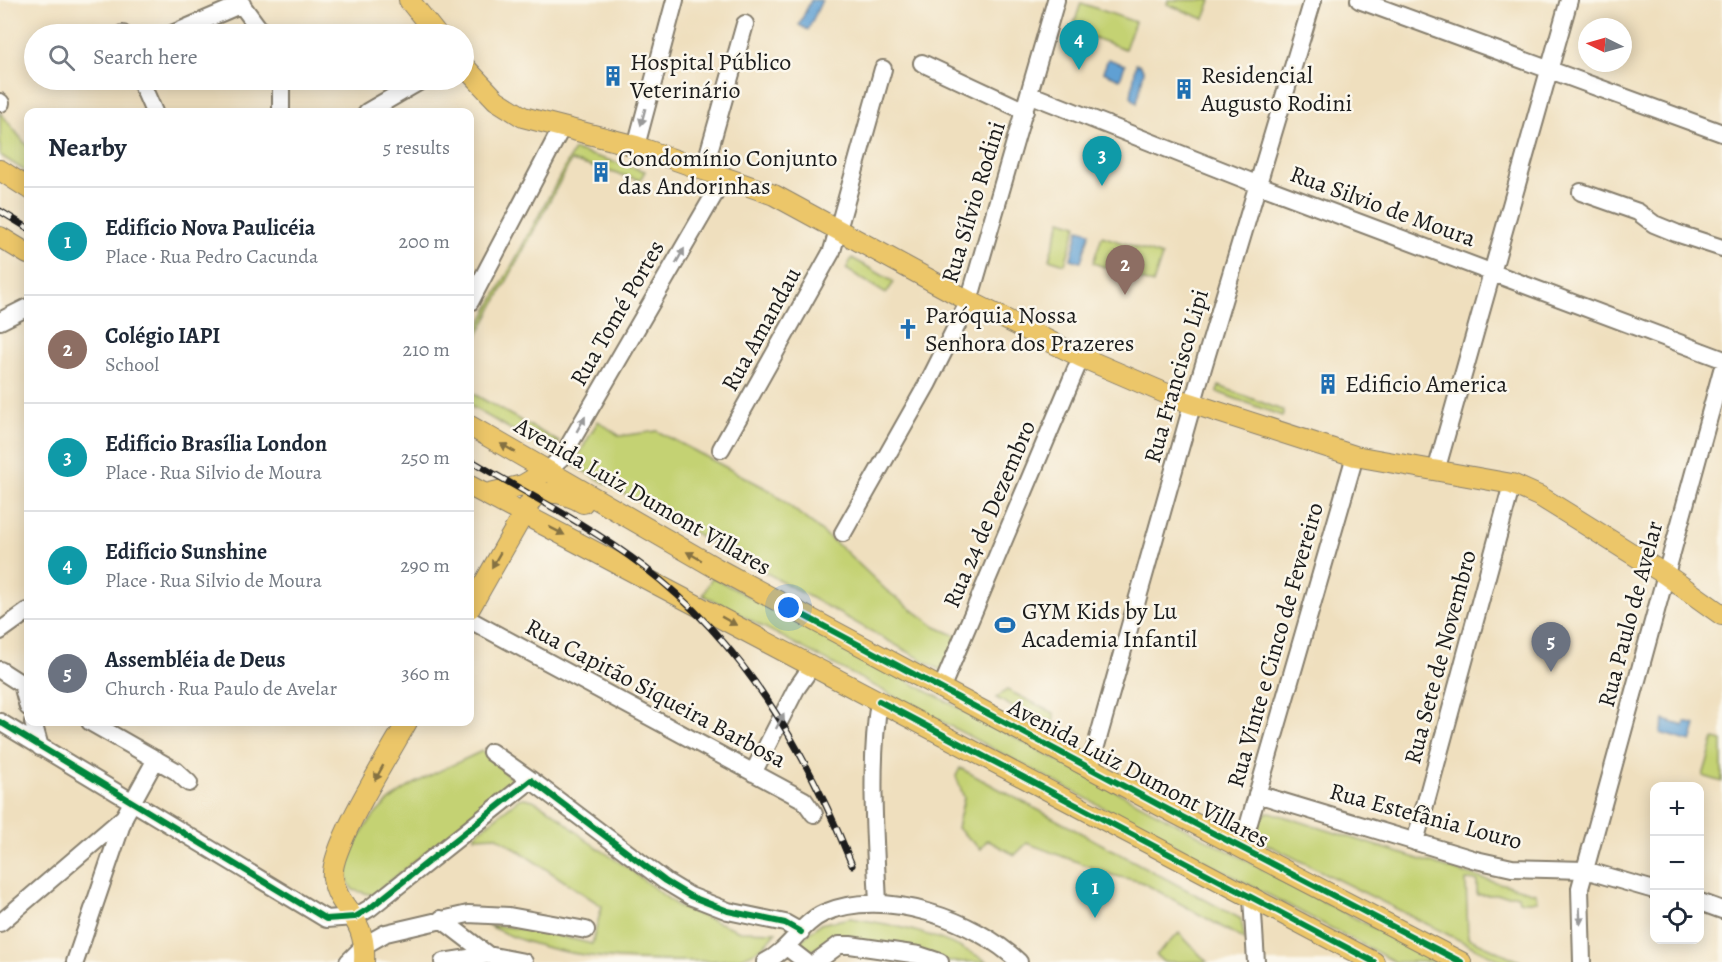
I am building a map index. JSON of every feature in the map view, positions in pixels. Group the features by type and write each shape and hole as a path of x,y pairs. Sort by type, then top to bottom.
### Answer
{"main road":[{"path":"409,0 428,24"},
{"path":"474,76 507,109 523,117 561,129 636,146 774,195 969,301 1081,357 1192,404 1355,456 1512,484 1541,497 1666,575 1722,615"},
{"path":"0,170 24,185"},
{"path":"0,237 24,250"},
{"name":"Avenida Luiz Dumont Villares","path":"474,428 626,517 941,689 1461,962"},
{"path":"478,490 523,485 547,471"},
{"path":"478,490 1374,962"},
{"path":"474,601 523,513 532,499 540,493 555,493 573,497 612,518 626,517"},
{"path":"364,953 355,917 333,880 334,860 405,726"}],"street":[{"path":"636,146 675,0"},
{"name":"Rua Sílvio Rodini","path":"843,533 928,383 969,301 1056,0"},
{"name":"Rua Francisco Lipi","path":"1090,767 1192,404 1313,0"},
{"path":"1359,0 1722,133"},
{"path":"1436,471 1569,0"},
{"path":"193,24 240,2 256,24"},
{"path":"704,169 745,24"},
{"name":"Rua Silvio de Moura","path":"922,63 1027,103 1259,185 1722,359"},
{"name":"Rua Amandau","path":"722,449 829,257 839,231 883,69"},
{"path":"144,90 152,108"},
{"path":"281,90 281,108"},
{"path":"374,108 405,90"},
{"path":"474,294 561,129"},
{"name":"Rua Tomé Portes","path":"547,471 562,457 725,176"},
{"path":"1581,192 1638,212 1654,224 1676,233 1722,248"},
{"path":"0,321 24,309"},
{"name":"Rua 24 de Dezembro","path":"941,689 1081,357"},
{"name":"Rua Paulo de Avelar","path":"1582,962 1579,905 1585,870 1722,370"},
{"name":"Rua Vinte e Cinco de Fevereiro","path":"1242,847 1355,456"},
{"name":"Rua Sete de Novembro","path":"1415,842 1512,484"},
{"path":"0,632 24,614"},
{"name":"Rua Capitão Siqueira Barbosa","path":"474,622 804,800 814,814"},
{"path":"753,773 796,689 812,666"},
{"path":"0,670 24,685"},
{"path":"878,903 874,733 879,701"},
{"path":"0,722 40,747 128,810 326,919 355,917 370,908 531,780"},
{"path":"34,726 40,747"},
{"path":"97,726 156,759 189,783"},
{"path":"491,752 665,881 690,896 728,911 785,923 801,932"},
{"path":"75,962 128,810 156,759"},
{"name":"Rua Estefânia Louro","path":"1257,794 1415,842 1512,868 1585,870 1650,889"},
{"path":"0,923 128,810"},
{"path":"1252,898 1256,962"},
{"path":"765,962 788,948 801,932 824,913 878,903 935,914 983,935 1019,962"},
{"path":"1704,904 1722,910"},
{"path":"348,962 364,953 386,933 468,914 509,916 586,930"},
{"path":"441,919 488,955"},
{"path":"816,962 839,945 850,945 919,955 939,962"},
{"path":"788,948 806,962"},
{"path":"443,962 488,955 524,962"}],"green space":[{"path":"1168,0 1211,0 1204,19 1167,4"},
{"path":"1081,3 1135,22 1125,49 1072,30"},
{"path":"0,112 24,142 24,170 0,155"},
{"path":"574,150 645,171 640,180 571,161 474,343 474,336"},
{"path":"1061,220 1077,225 1065,264 1049,259"},
{"path":"1102,236 1162,256 1153,284 1093,263"},
{"path":"852,258 894,282 886,294 846,269"},
{"path":"1219,386 1284,411 1282,416 1217,392"},
{"path":"474,394 559,442 552,453 474,408"},
{"path":"598,421 620,436 657,431 771,491 843,549 886,590 936,627 959,637 944,672 573,465"},
{"path":"712,577 1438,962 1395,962 703,595"},
{"path":"1007,690 1054,713 1053,729 996,698"},
{"path":"1714,739 1722,741 1722,782 1703,776"},
{"path":"482,751 514,781 373,895 353,890 347,878 351,855 373,816 388,802 422,779"},
{"path":"960,768 1241,919 1245,940 1142,882 1112,875 1027,843 1015,855 987,840 981,849 957,828 964,798 956,776"},
{"path":"519,799 533,800 552,811 586,840 628,868 679,907 740,931 776,932 760,948 740,958 712,961 660,961 609,958 559,950 510,936 488,925 536,930 592,944 602,906 496,836 475,837 475,834"},
{"path":"1270,812 1466,874 1536,893 1537,901 1519,901 1518,895 1477,895 1477,881 1466,880 1468,938 1522,962 1503,962 1266,844 1257,831 1260,818"},
{"path":"850,918 886,924 939,938 988,962 948,962 929,953 842,937 825,942 805,956 797,944 820,924"},
{"path":"1179,933 1207,962 1163,962 1156,955"}],"water":[{"path":"811,0 822,0 808,30 799,25"},
{"path":"1108,59 1125,65 1120,79 1103,72"},
{"path":"1136,64 1140,65 1144,71 1137,103 1131,97"},
{"path":"1079,229 1090,232 1081,262 1071,259"},
{"path":"1664,720 1684,726 1685,722 1696,725 1691,742 1660,733"}],"railway":[{"path":"0,211 24,226"},
{"path":"474,462 623,552 680,597 712,630 742,665 792,741 814,781 852,865"}],"cycle path":[{"path":"801,614 1161,806 1461,962"},
{"path":"879,701 1374,962"},
{"path":"0,722 326,919 355,917 370,908 531,780 665,881 690,896 728,911 785,923 801,932"}],"place":[{"name":"Edifício Sunshine","path":"1079,70"},
{"name":"Hospital Público Veterinário","path":"613,76"},
{"name":"Residencial Augusto Rodini","path":"1184,89"},
{"name":"Condomínio Conjunto das Andorinhas","path":"601,172"},
{"name":"Edifício Brasília London","path":"1102,186"},
{"name":"Colégio IAPI","path":"1125,295"},
{"name":"Paróquia Nossa Senhora dos Prazeres","path":"908,329"},
{"name":"Edificio America","path":"1328,384"},
{"name":"GYM Kids by Lu Academia Infantil","path":"1005,625"},
{"name":"Assembléia de Deus","path":"1551,672"},
{"name":"Edifício Nova Paulicéia","path":"1095,918"}]}
